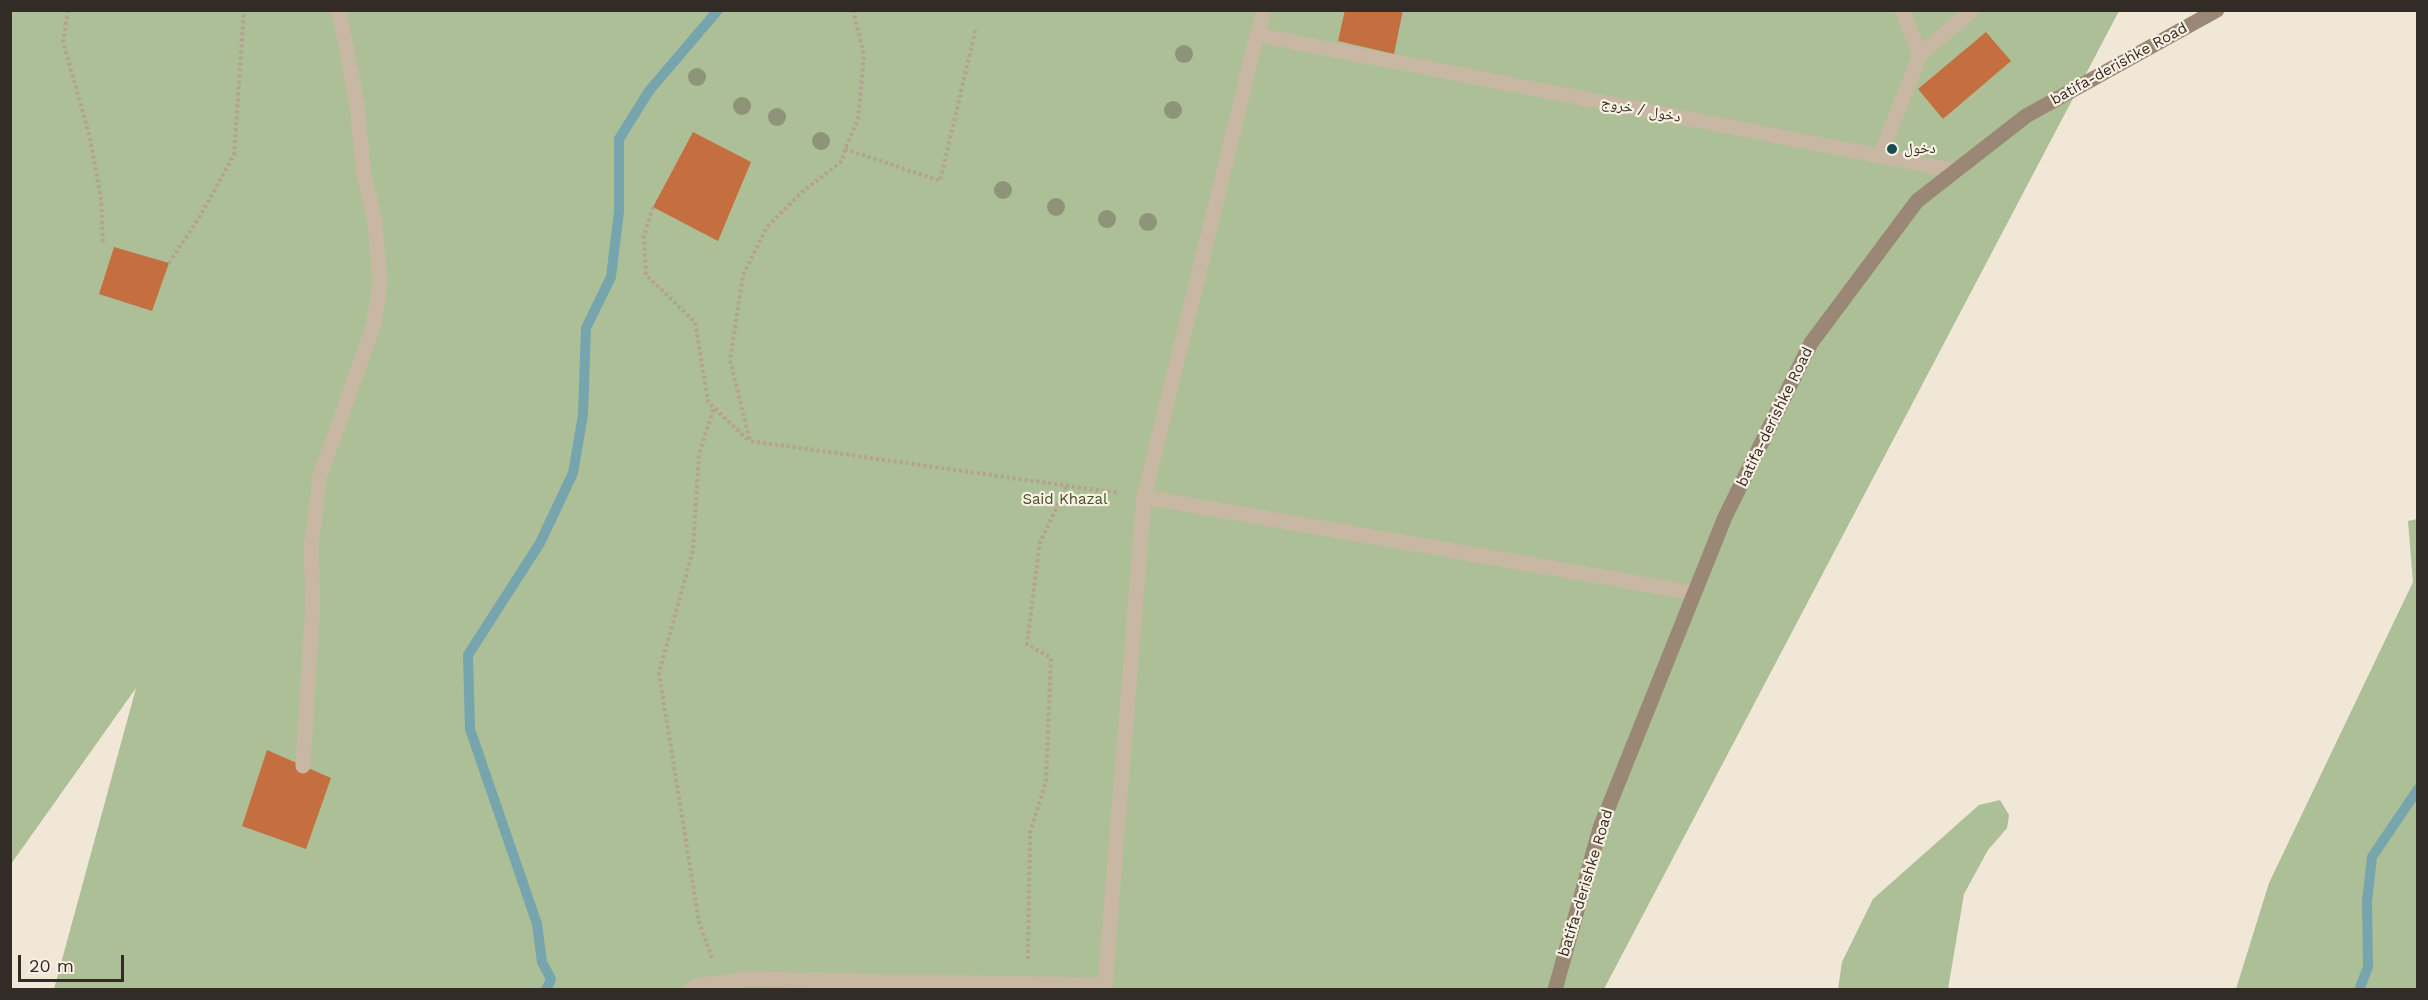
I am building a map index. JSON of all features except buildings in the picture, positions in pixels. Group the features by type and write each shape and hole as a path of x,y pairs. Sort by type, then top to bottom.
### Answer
{"main road":[{"name":"batifa-derishke Road","path":"1554,990 1600,828 1725,517 1811,343 1917,201 2026,116 2217,10"}],"street":[{"path":"303,766 313,602 311,548 320,476 373,327 380,285 375,221 364,175 357,104 339,10"},
{"path":"690,990 696,986 748,979 1105,985 1144,497 1264,10"},
{"path":"1902,10 1920,55"},
{"path":"1880,156 1920,55 1972,10"},
{"name":"دخول / خروج","path":"1257,35 1957,171"},
{"path":"1144,497 1695,593"}],"path":[{"path":"68,10 63,41 90,138 101,199 103,242"},
{"path":"169,262 200,218 234,155 244,10"},
{"path":"750,441 730,360 743,275 767,227 802,192 842,161 858,119 864,56 852,10"},
{"path":"845,149 940,181 976,28"},
{"path":"653,207 644,236 646,275 695,322 708,402 750,441 1144,497"},
{"path":"714,407 699,454 693,550 659,673 699,922 722,982"},
{"path":"1028,984 1030,833 1046,781 1051,658 1027,644 1040,542 1067,486"}],"green space":[{"name":"Said Khazal","path":"11,11 2119,11 1604,989 54,989 136,688 11,864"},
{"path":"2417,519 2417,989 2236,989 2269,883 2413,582 2408,521"},
{"path":"2000,800 2009,815 2007,828 1988,850 1964,894 1948,989 1838,989 1842,962 1873,899 1979,805"}],"waterway":[{"path":"546,990 551,979 542,962 537,924 470,729 468,655 540,543 573,473 583,415 586,328 611,277 619,211 619,139 649,91 718,10"},
{"path":"2359,990 2368,967 2367,902 2372,857 2418,789"}],"place":[{"name":"دخول","path":"1892,149"}]}
